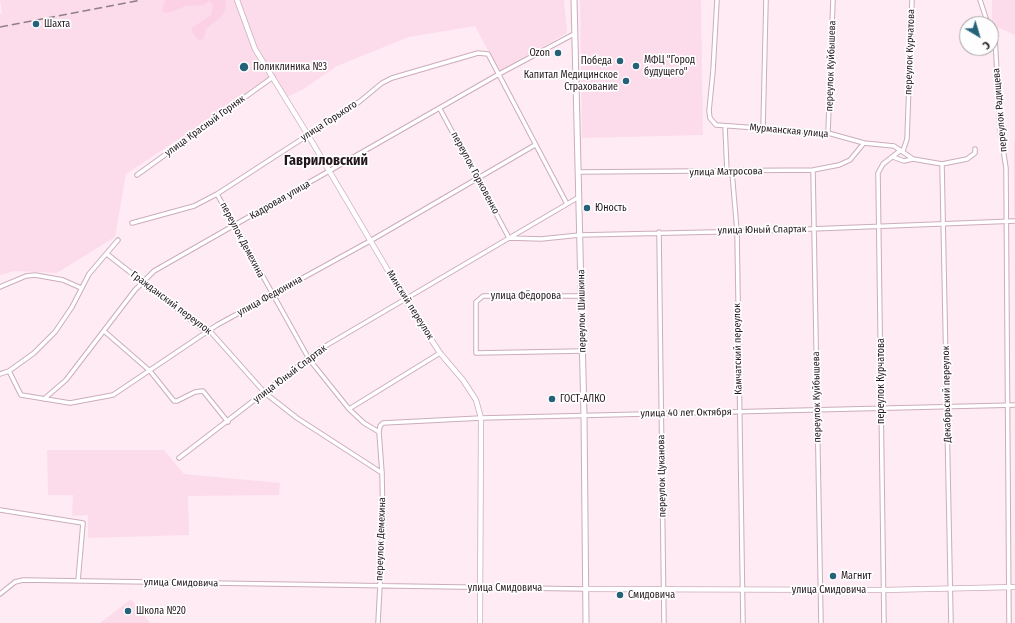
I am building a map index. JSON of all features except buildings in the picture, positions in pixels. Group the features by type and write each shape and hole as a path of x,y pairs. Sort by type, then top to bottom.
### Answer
{"main road":[{"name":"переулок Шишкина","path":"574,0 582,296 586,623"}],"street":[{"name":"Минский переулок","path":"237,0 240,12 255,49 330,171 406,301 440,353 463,380 476,400 481,418 480,623"},
{"name":"Мурманская улица","path":"717,0 714,71 709,111 712,121 716,125 828,133 864,143 894,146 913,159 942,164 967,159 975,152 975,149"},
{"path":"763,129 766,0"},
{"name":"переулок Куйбышева","path":"828,133 833,0"},
{"name":"переулок Курчатова","path":"884,623 880,227 878,173 883,164 902,151 907,139 912,0"},
{"path":"980,0 985,16"},
{"name":"Кадровая улица","path":"44,399 66,380 143,281 154,272 499,74 574,34"},
{"name":"улица Горького","path":"132,223 194,206 217,194 359,102 382,83 392,78 478,53 488,54 499,74"},
{"name":"переулок Радищева","path":"995,56 1000,129 1006,168 1009,623"},
{"path":"499,74 567,204"},
{"name":"улица Красный Горняк","path":"136,175 273,77"},
{"name":"переулок Горковенко","path":"440,108 509,238"},
{"path":"725,126 727,172"},
{"name":"улица Матросова","path":"578,172 732,172 813,170 839,165 850,160 864,143"},
{"name":"улица Федюнина","path":"9,371 21,394 70,403 114,395 150,372 209,330 370,241 535,145"},
{"path":"893,157 904,161 913,159"},
{"name":"Декабрьский переулок","path":"942,164 951,623"},
{"name":"переулок Куйбышева","path":"813,170 821,623"},
{"name":"Камчатский переулок","path":"732,172 737,231 738,412 743,623"},
{"name":"переулок Демехина","path":"217,194 309,360 349,408 364,423 379,432 382,473 383,528 378,623"},
{"name":"улица Юный Спартак","path":"179,458 309,360 322,348 406,301 579,197"},
{"name":"улица Юный Спартак","path":"509,238 541,239 580,235 659,232 880,227 1015,221"},
{"name":"переулок Цуканова","path":"659,232 664,623"},
{"path":"0,374 9,371 34,353 55,332 72,307 89,274 118,240"},
{"name":"Гражданский переулок","path":"107,254 201,328 209,330 265,393 297,418 382,473"},
{"path":"0,287 26,276 35,275 63,280 81,288"},
{"name":"улица Фёдорова","path":"582,296 483,296 476,302 476,353 582,351"},
{"path":"104,331 150,372 174,401 195,392 202,391 228,422"},
{"path":"349,408 440,353"},
{"name":"улица 40 лет Октября","path":"379,432 380,426 383,423 481,418 1015,405"},
{"path":"0,510 83,523 78,581"},
{"name":"улица Смидовича","path":"0,594 16,582 23,580 380,587 742,591 1015,587"}],"shaded area":[{"path":"0,0 564,0 567,33 499,72 475,26 409,37 337,66 302,90 285,98 271,78 126,174 115,237 57,273 14,271 0,275 0,14 2,14"},
{"path":"166,0 226,0 225,10 220,18 206,29 204,38 199,41 192,32 192,28 211,15 212,3 209,1 204,5 186,6 168,13 162,12 163,5"},
{"path":"580,0 701,0 703,135 582,138"},
{"path":"992,0 1015,0 1015,35 999,28 999,16 992,16"},
{"path":"1015,140 1015,215 1014,215 1014,143"},
{"path":"47,450 164,450 184,474 280,483 279,495 188,496 189,535 88,538 88,515 72,516 73,495 48,495"},
{"name":"Школа №20","path":"131,599 150,623 100,623"}],"railway":[{"path":"0,27 141,0"}],"place":[{"name":"Шахта","path":"36,24"},
{"name":"Ozon","path":"558,53"},
{"name":"Победа","path":"620,61"},
{"name":"МФЦ \"Город будущего\"","path":"636,66"},
{"name":"Поликлиника №3","path":"244,67"},
{"name":"Капитал Медицинское Страхование","path":"626,81"},
{"name":"Юность","path":"587,208"},
{"name":"ГОСТ-АЛКО","path":"552,399"},
{"name":"Магнит","path":"833,576"},
{"name":"Смидовича","path":"620,595"},
{"name":"Школа №20","path":"128,611"}],"district":[{"name":"Гавриловский","path":"326,161"}]}
